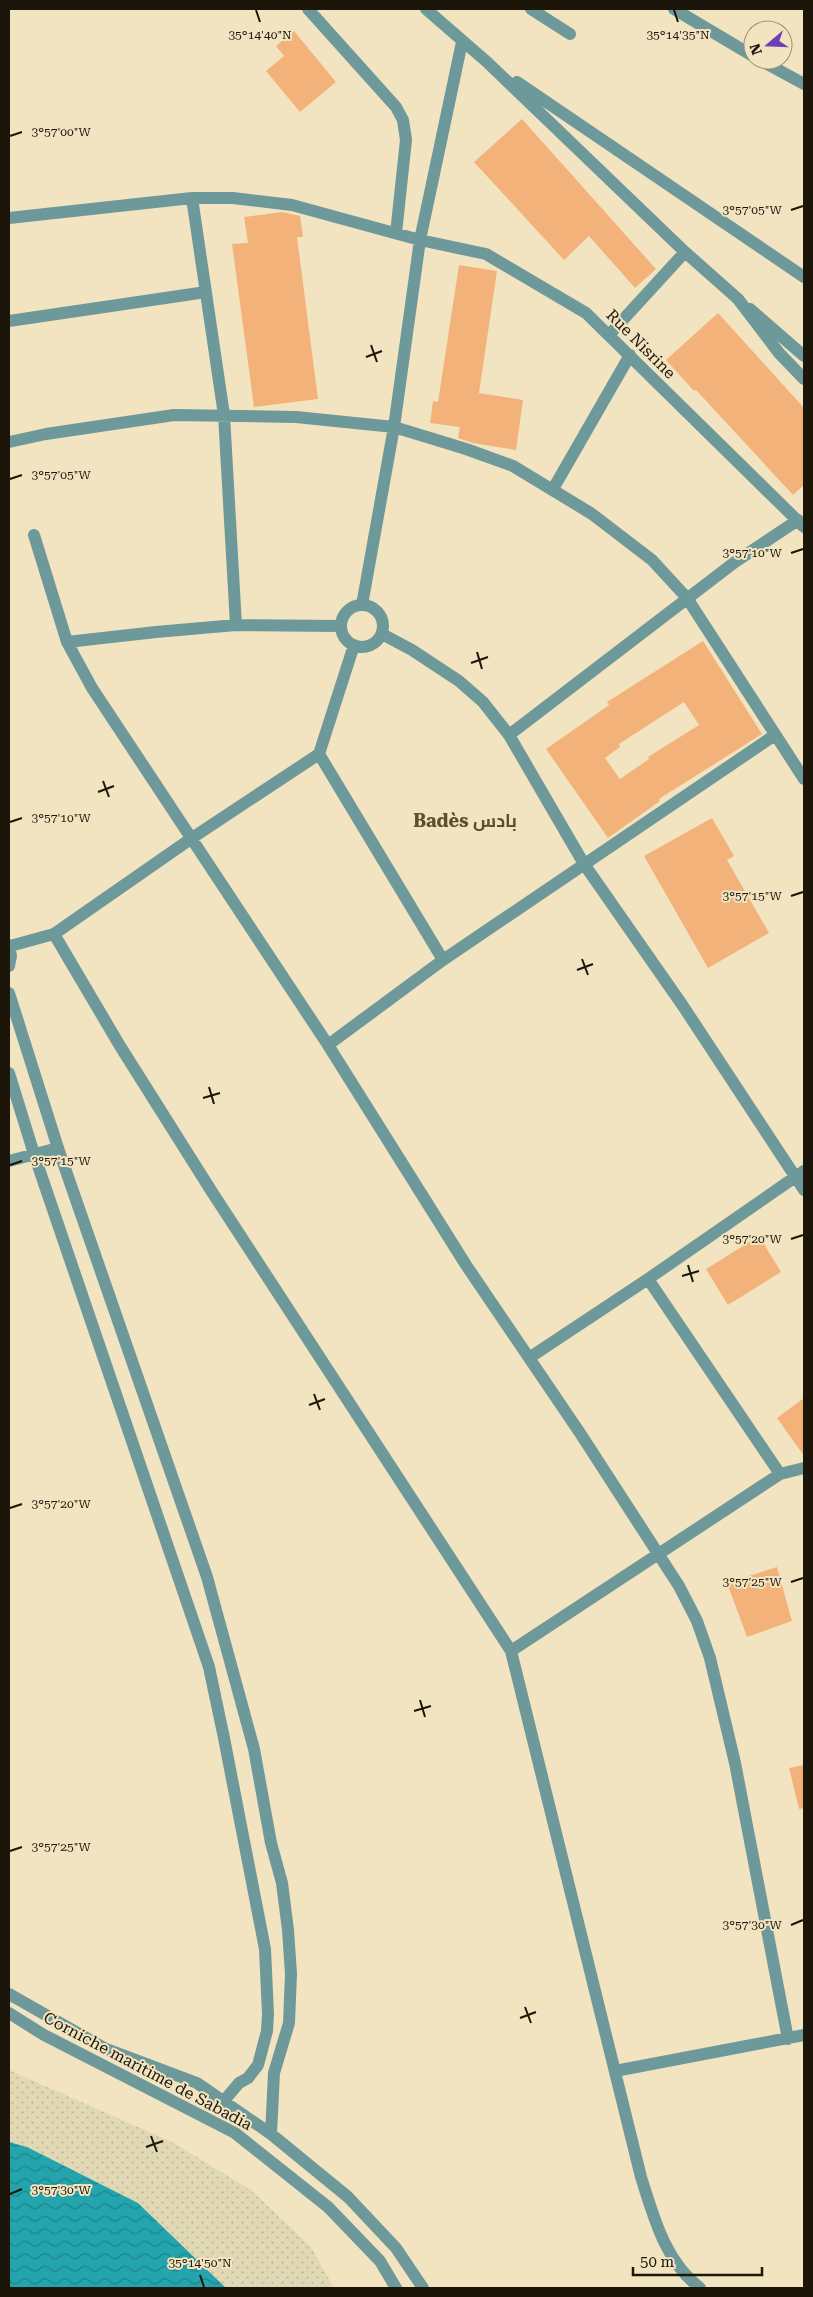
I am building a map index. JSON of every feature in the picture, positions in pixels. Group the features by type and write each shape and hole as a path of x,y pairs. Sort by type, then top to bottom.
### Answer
{"street":[{"path":"308,9 396,107 403,120 406,140 396,233"},
{"path":"426,9 487,62 804,277"},
{"path":"531,9 570,34"},
{"path":"674,9 743,50"},
{"path":"362,605 394,428 420,240 462,42"},
{"path":"487,62 685,252 804,356"},
{"path":"778,70 804,84"},
{"path":"192,198 224,415 236,625"},
{"name":"Rue Nisrine","path":"9,218 192,198 233,198 292,204 420,240 486,254 586,313 692,419 801,523"},
{"path":"609,335 685,252"},
{"path":"9,321 206,292"},
{"path":"738,299 773,346 804,379"},
{"path":"553,489 630,355"},
{"path":"9,442 46,434 174,415 296,417 394,428 466,449 513,466 553,489 600,520 652,560 687,598 804,779"},
{"path":"509,735 735,562 801,523"},
{"path":"34,535 67,642 92,688 328,1045 466,1265 660,1555 697,1621 710,1658 735,1762 788,2039"},
{"path":"362,605 370,606 382,618 382,634 370,646 362,647 354,646 347,641 341,626 343,618 348,611 362,605"},
{"path":"67,642 236,625 341,626"},
{"path":"382,634 412,650 459,681 483,702 509,735 584,864 800,1174 804,1190"},
{"path":"9,966 11,956 9,945 54,934 192,838 319,754 354,646"},
{"path":"328,1045 443,960 775,735"},
{"path":"319,754 443,960"},
{"path":"54,934 120,1046 212,1192 511,1651 579,1919 641,2177 656,2225 672,2257 688,2279 700,2288"},
{"path":"9,992 58,1148 207,1577 254,1749 272,1843 282,1883 291,1974 289,2022 274,2073 271,2134"},
{"path":"9,1073 34,1154 209,1667 265,1949 268,2014 267,2031 258,2065 248,2078 239,2083 223,2102"},
{"path":"9,1161 58,1148"},
{"path":"529,1358 800,1174"},
{"path":"648,1279 780,1474"},
{"path":"511,1651 660,1555 705,1522 780,1474 804,1468"},
{"path":"9,1994 104,2048 197,2083 271,2134 348,2197 361,2210 396,2248 423,2288"},
{"name":"Corniche maritime de Sabadia","path":"9,2013 44,2035 235,2133 328,2207 380,2261 396,2288"},
{"path":"615,2071 804,2036"}],"sand":[{"path":"9,2070 172,2142 251,2190 311,2247 334,2288 226,2288 138,2203 27,2147 9,2142"}],"water":[{"path":"9,2142 27,2147 138,2203 226,2288 9,2288"}],"building":[{"path":"294,31 336,82 300,112 266,71 284,56 276,46"},
{"path":"522,119 656,269 635,288 589,236 564,260 474,162"},
{"path":"282,212 300,216 303,237 297,237 318,399 254,407 232,244 248,243 244,217"},
{"path":"459,265 497,271 479,393 523,400 516,450 473,443 458,438 460,427 430,423 433,401 438,402"},
{"path":"718,313 804,408 804,485 793,495 666,360"},
{"path":"703,641 762,734 659,799 660,801 608,838 546,749 609,705 607,702","holes":["684,702 699,725 648,757 649,759 620,779 605,758 620,747 619,744"]},
{"path":"712,818 734,856 727,860 769,933 708,968 644,856"},
{"path":"759,1236 781,1272 728,1305 706,1269"},
{"path":"804,1398 804,1456 777,1418"},
{"path":"777,1567 792,1621 747,1637 727,1583"},
{"path":"804,1765 804,1808 799,1809 789,1768"}],"district":[{"name":"Badès بادس","path":"465,820"}]}
